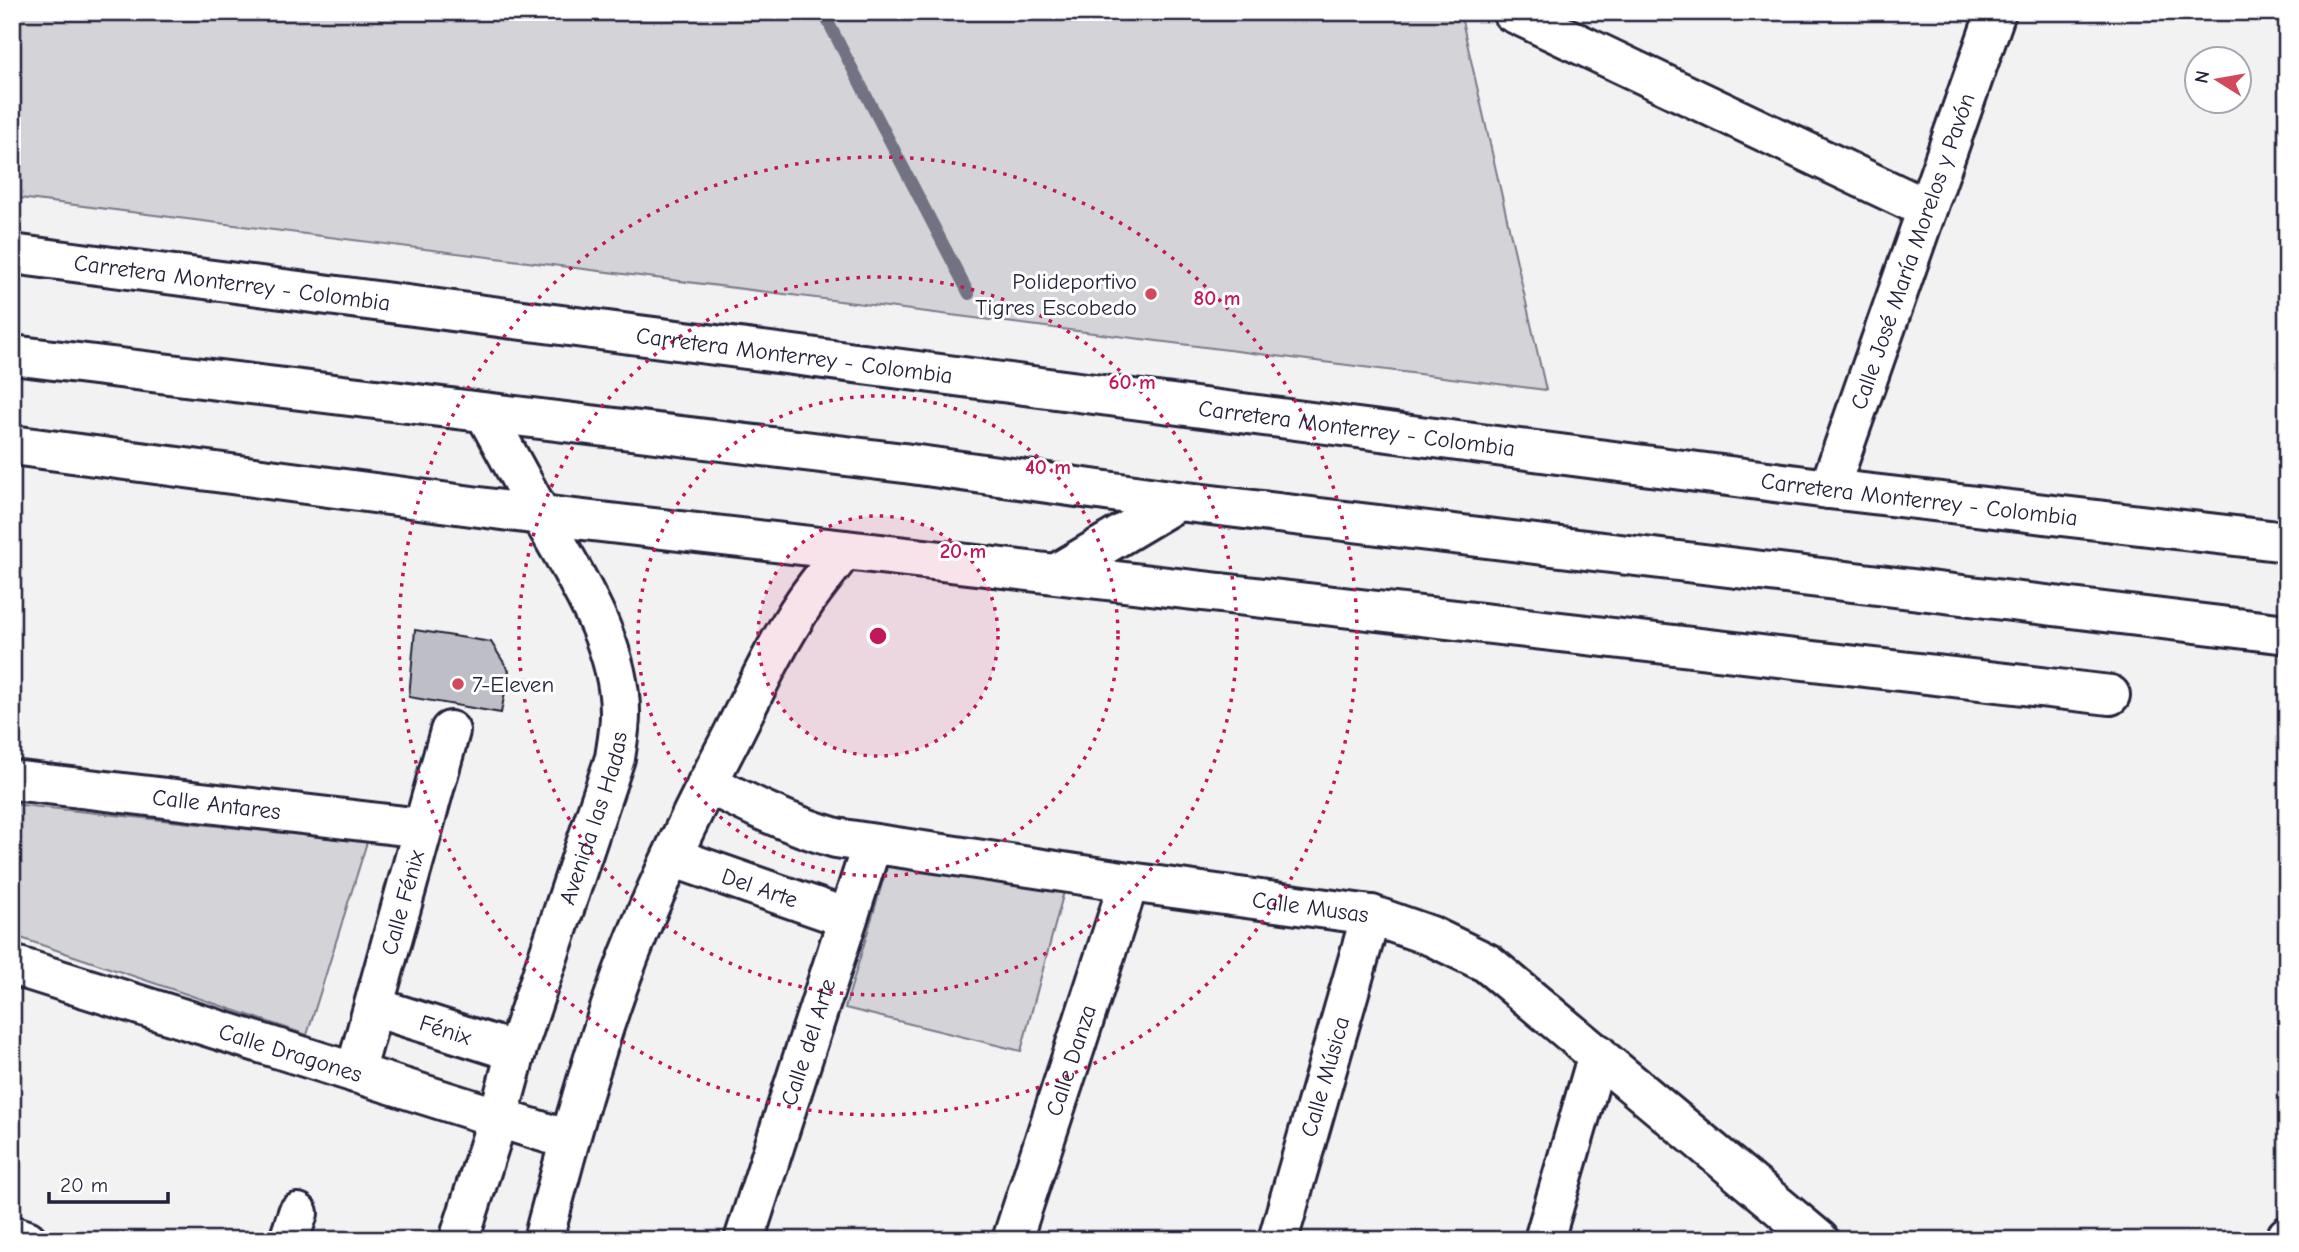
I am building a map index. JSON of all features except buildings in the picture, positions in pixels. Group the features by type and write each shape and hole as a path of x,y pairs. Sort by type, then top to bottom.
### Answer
{"street":[{"path":"1512,12 1927,209"},
{"name":"Calle José María Morelos y Pavón","path":"1829,489 1996,12"},
{"name":"Carretera Monterrey - Colombia","path":"12,254 1829,489 2287,542"},
{"path":"12,355 904,463 1178,501 2287,634"},
{"name":"Avenida las Hadas","path":"459,1240 516,1052 615,758 620,715 614,668 597,621 572,569 485,413"},
{"path":"12,445 540,514 2110,695"},
{"path":"1057,573 1178,501"},
{"path":"543,1240 569,1140 605,1022 672,857 707,783 785,634 806,600 844,550"},
{"name":"Calle Fénix","path":"355,1073 450,732"},
{"name":"Calle Antares","path":"12,780 422,828"},
{"name":"Calle Musas","path":"707,783 767,815 836,838 1129,883 1371,915 1431,936 1487,963 1598,1054 1809,1236"},
{"name":"Calle del Arte","path":"744,1240 872,844"},
{"name":"Del Arte","path":"672,857 847,918"},
{"name":"Calle Danza","path":"1012,1240 1129,883"},
{"name":"Calle Música","path":"1278,1240 1371,915"},
{"name":"Calle Dragones","path":"12,965 569,1140"},
{"name":"Fénix","path":"374,1007 516,1052"},
{"path":"1544,1240 1598,1054"},
{"path":"12,1235 27,1240"}],"shaded area":[{"name":"Polideportivo Tigres Escobedo","path":"12,12 1460,12 1546,390 12,197"},
{"path":"12,804 367,842 307,1035 12,935"},
{"path":"888,864 1066,884 1021,1051 845,1008"}],"waterway":[{"path":"823,12 969,294"}],"place":[{"name":"Polideportivo Tigres Escobedo","path":"1151,294"},
{"name":"7-Eleven","path":"458,684"}]}
